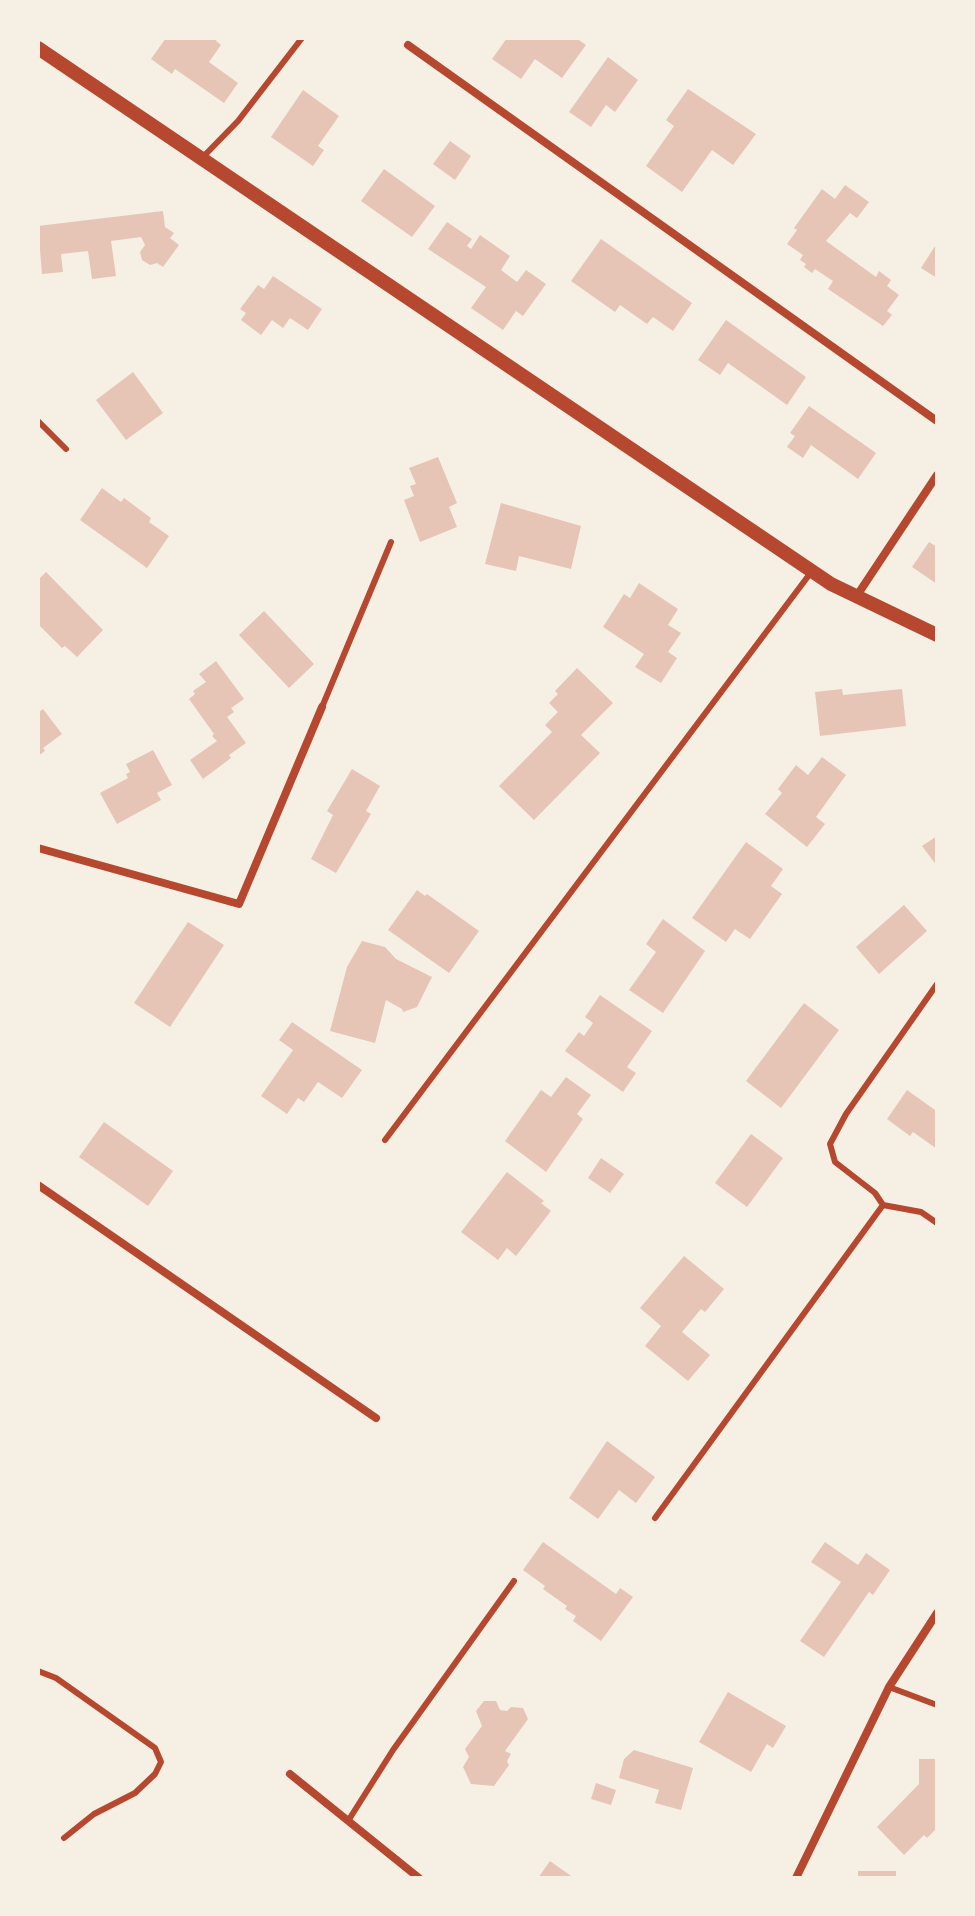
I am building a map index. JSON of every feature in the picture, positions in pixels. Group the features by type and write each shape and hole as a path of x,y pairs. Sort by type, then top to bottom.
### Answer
{"street":[{"path":"408,45 937,421"},
{"path":"38,48 812,571 856,597 937,635"},
{"path":"856,597 937,475"},
{"path":"38,848 239,904 322,707"},
{"path":"38,1185 376,1418"},
{"path":"796,1878 889,1687 937,1613"},
{"path":"290,1774 419,1878"}],"lane":[{"path":"202,158 238,121 302,38"},
{"path":"38,421 66,449"},
{"path":"322,707 391,542"},
{"path":"385,1140 812,571"},
{"path":"937,984 846,1114 830,1144 835,1162 875,1193 883,1205 921,1212 937,1223"},
{"path":"655,1518 883,1205"},
{"path":"348,1821 393,1750 514,1581"},
{"path":"38,1671 56,1678 155,1748 161,1762 155,1774 135,1793 94,1814 64,1838"},
{"path":"889,1687 937,1705"}],"building":[{"path":"166,38 218,38 216,41 221,45 209,62 238,83 224,103 175,69 172,74 151,59"},
{"path":"507,38 576,38 586,45 562,78 535,59 521,79 492,59"},
{"path":"608,57 638,80 615,112 606,105 591,127 569,112"},
{"path":"688,89 756,134 733,165 712,150 682,192 646,166 674,126 666,120"},
{"path":"303,90 339,116 318,146 324,150 313,166 271,137"},
{"path":"450,141 471,156 455,180 433,164"},
{"path":"384,169 435,206 412,237 361,201"},
{"path":"845,185 869,202 857,218 850,213 826,241 876,277 879,271 891,280 887,286 899,295 887,311 892,315 883,326 828,289 833,281 815,269 812,273 804,267 806,264 800,260 803,255 787,244 797,230 794,228 822,189 835,199"},
{"path":"163,211 165,227 174,233 170,238 179,245 163,267 142,260 140,252 145,245 141,237 111,241 116,276 92,279 88,251 61,254 63,272 42,274 38,226"},
{"path":"447,222 472,239 467,246 471,249 480,235 510,256 501,270 517,282 526,270 546,284 523,316 516,311 503,330 471,308 486,287 428,249"},
{"path":"601,239 692,303 673,331 653,317 647,324 620,305 615,312 571,281"},
{"path":"937,243 937,278 921,268"},
{"path":"273,276 322,309 308,330 290,318 283,328 272,320 261,335 241,320 246,313 240,309 258,285 264,289"},
{"path":"726,320 806,377 787,405 728,363 720,375 698,360"},
{"path":"133,372 163,413 126,440 96,400"},
{"path":"809,406 876,453 858,479 811,445 803,458 787,447 795,436 790,433"},
{"path":"438,457 457,503 449,507 457,527 420,542 404,500 414,496 410,486 416,484 409,468"},
{"path":"102,488 121,502 124,498 169,536 147,568 80,520"},
{"path":"501,503 581,526 571,569 519,556 516,571 485,564"},
{"path":"929,542 937,547 937,584 912,567"},
{"path":"46,572 103,630 77,657 65,646 62,648 38,624 38,580"},
{"path":"639,583 678,609 668,625 681,633 668,652 677,658 661,683 635,667 644,654 603,627 624,594 630,598"},
{"path":"264,611 314,664 289,688 239,635"},
{"path":"216,661 244,699 231,708 234,712 227,717 246,743 203,779 190,760 217,741 189,699 195,694 193,691 206,682 199,674"},
{"path":"577,668 613,703 581,735 600,753 534,820 499,786 552,732 545,725 558,712 549,703 558,694 555,691"},
{"path":"842,689 843,695 902,689 906,726 820,736 815,692"},
{"path":"43,709 62,734 43,748 45,751 38,756 38,713"},
{"path":"153,750 172,785 157,793 161,800 117,824 100,793 128,778 126,774 130,772 126,764"},
{"path":"822,757 846,775 816,817 825,824 807,847 765,814 782,793 778,789 796,765 808,775"},
{"path":"352,769 380,786 366,811 371,814 336,873 311,859 333,815 327,811"},
{"path":"937,836 937,866 922,846"},
{"path":"746,842 783,869 771,886 782,894 750,939 735,929 726,942 692,918"},
{"path":"417,890 479,931 449,973 388,930"},
{"path":"904,905 927,931 879,974 856,947"},
{"path":"663,919 705,951 663,1013 629,990 656,952 646,944"},
{"path":"188,922 224,945 170,1027 134,1003"},
{"path":"362,941 385,947 396,959 432,977 417,1007 403,1012 386,1000 375,1043 330,1031 347,967"},
{"path":"600,995 652,1031 627,1067 636,1073 623,1092 565,1051 579,1032 584,1036 593,1023 585,1017"},
{"path":"804,1003 839,1030 781,1108 746,1081"},
{"path":"292,1022 362,1070 342,1098 318,1082 304,1102 298,1098 287,1114 261,1096 293,1050 279,1040"},
{"path":"566,1077 591,1095 577,1114 583,1119 546,1172 505,1141 541,1090 551,1097"},
{"path":"907,1090 935,1110 937,1107 937,1149 913,1132 910,1136 887,1119"},
{"path":"104,1122 173,1171 148,1206 79,1157"},
{"path":"751,1134 783,1158 747,1207 715,1183"},
{"path":"601,1158 624,1174 610,1193 588,1178"},
{"path":"507,1172 544,1201 541,1203 551,1211 516,1256 507,1248 498,1260 461,1232"},
{"path":"684,1256 724,1289 705,1312 701,1309 682,1332 710,1355 688,1381 645,1346 661,1326 640,1308"},
{"path":"607,1441 655,1477 636,1503 619,1490 598,1519 569,1498"},
{"path":"543,1542 616,1594 620,1588 633,1597 601,1641 573,1621 576,1616 565,1609 567,1606 523,1570"},
{"path":"825,1542 858,1565 866,1553 890,1570 873,1595 869,1592 824,1657 800,1641 841,1582 811,1562"},
{"path":"728,1692 786,1726 773,1748 767,1744 751,1772 699,1742"},
{"path":"484,1701 496,1701 500,1710 523,1708 528,1719 505,1751 511,1754 507,1761 509,1765 494,1786 471,1784 463,1767 469,1757 465,1749 482,1726 476,1711"},
{"path":"634,1750 693,1768 681,1810 655,1803 659,1790 619,1778 624,1759"},
{"path":"919,1759 937,1759 937,1828 927,1838 924,1835 904,1855 877,1827 919,1784"},
{"path":"596,1783 616,1790 611,1805 591,1799"},
{"path":"550,1861 574,1878 538,1878"},
{"path":"858,1871 896,1871 896,1878 858,1878"}]}
